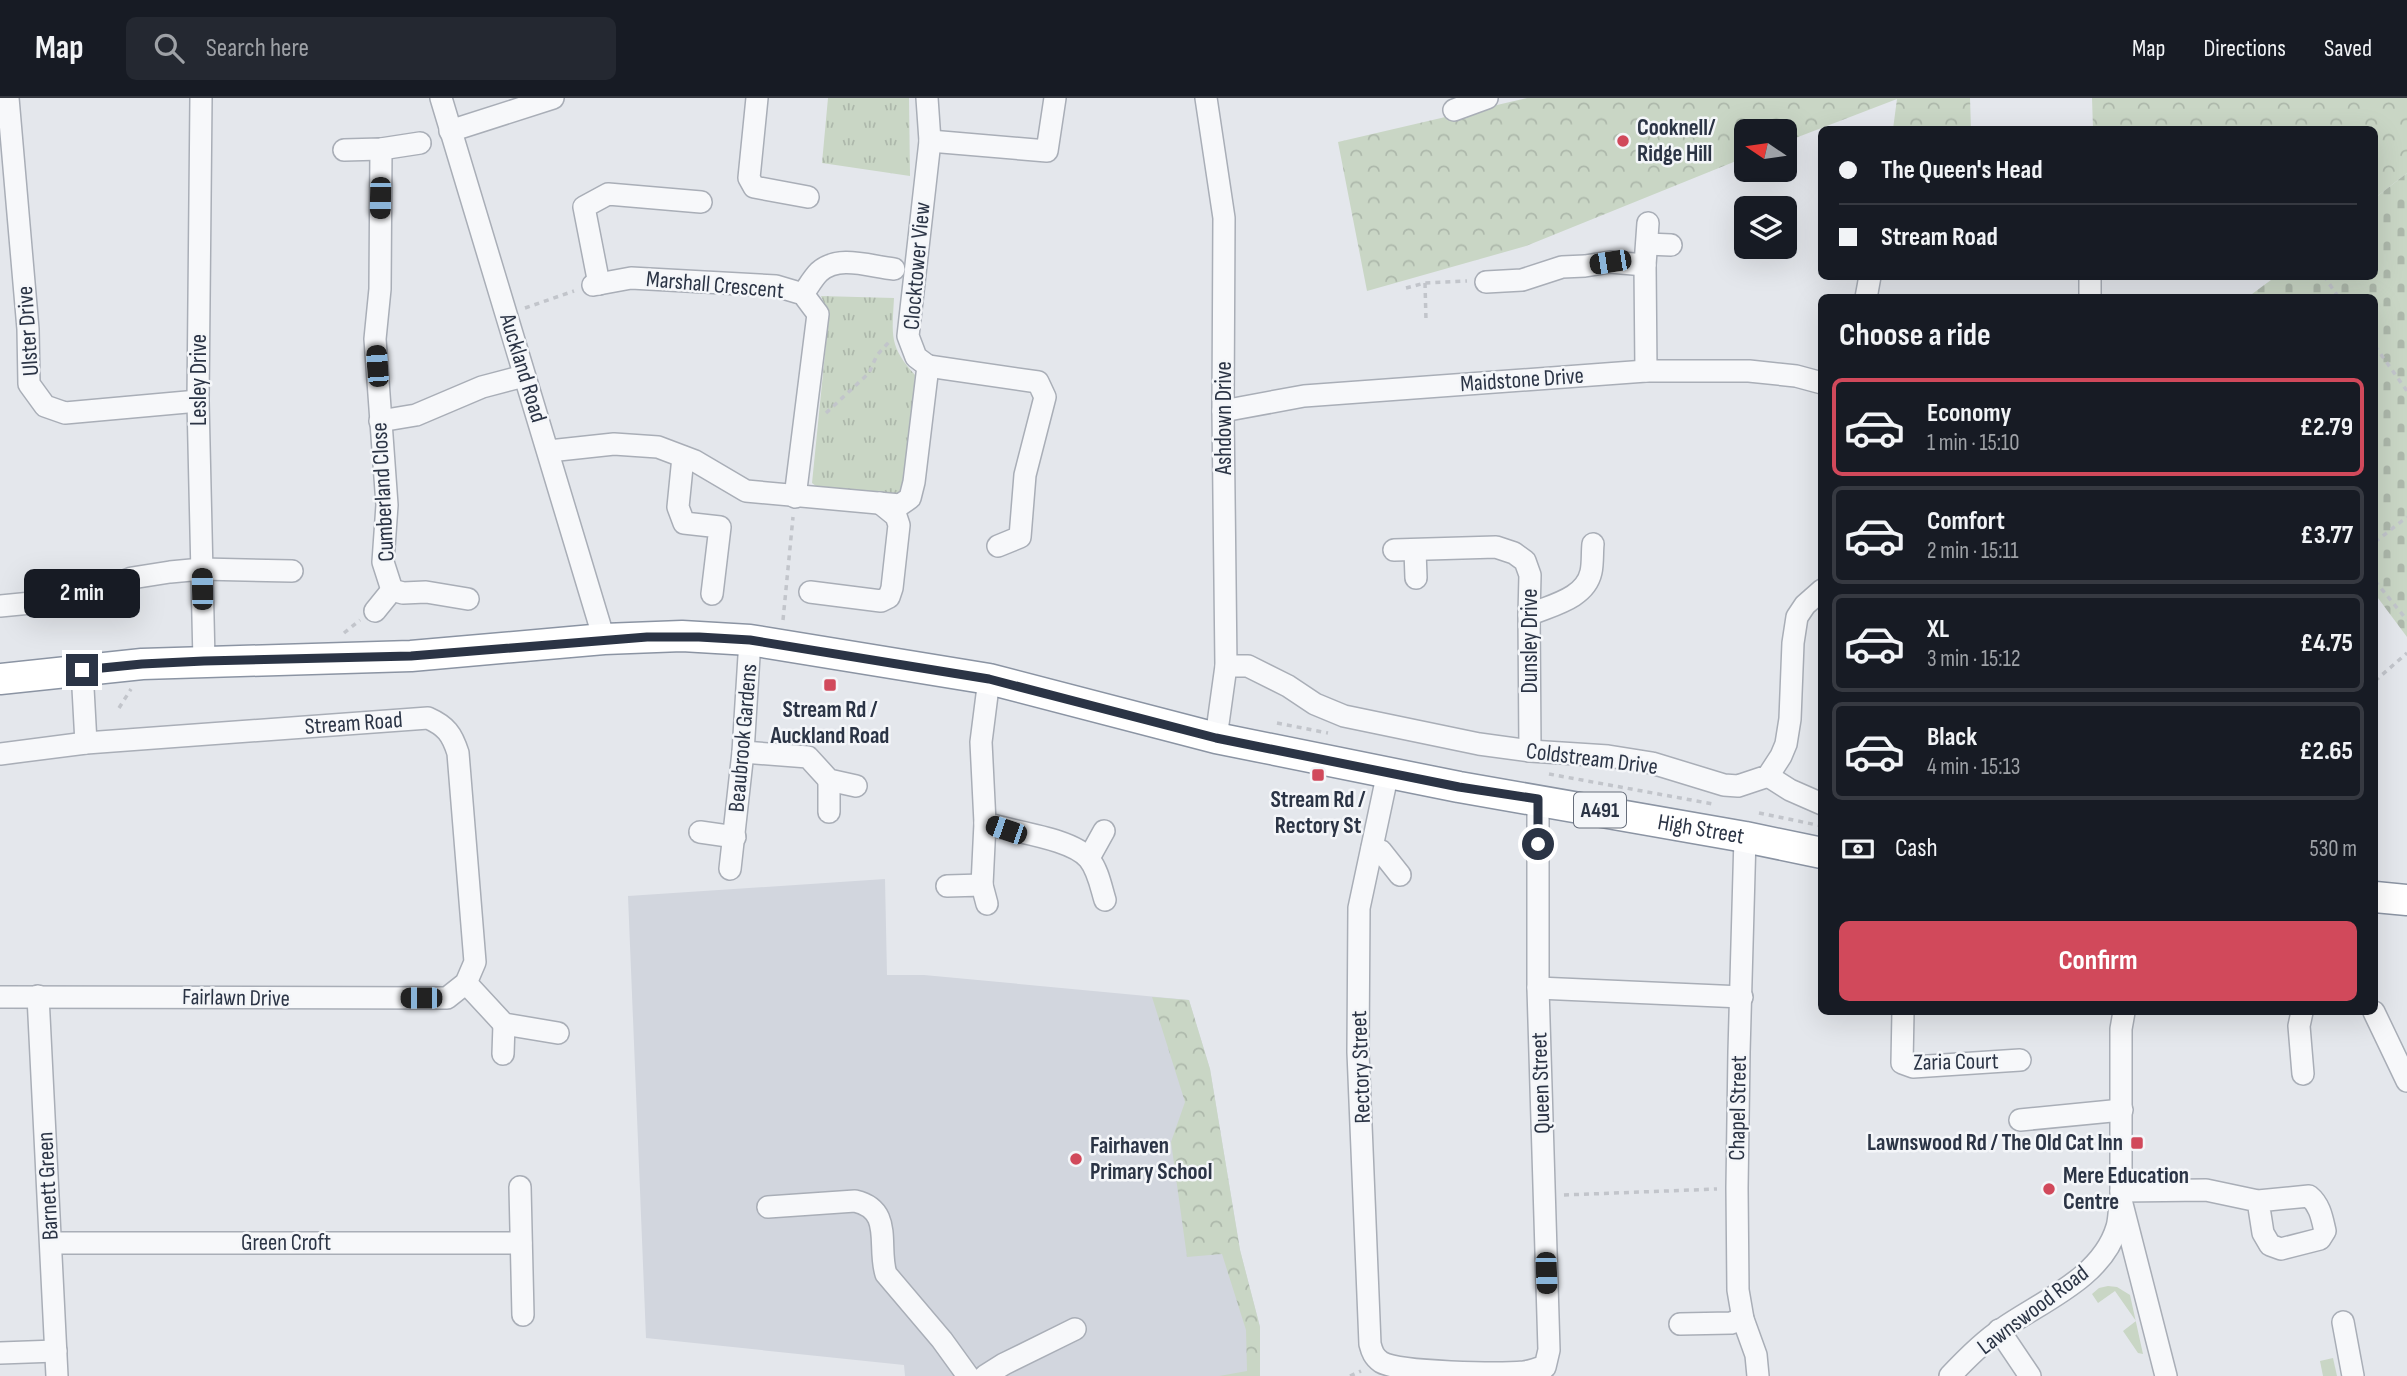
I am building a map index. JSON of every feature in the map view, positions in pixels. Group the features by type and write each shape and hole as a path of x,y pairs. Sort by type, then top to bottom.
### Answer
{"highway":[{"name":"A491","path":"0,679 142,664 411,656 604,639 682,636 750,640 989,679 1216,738 1459,787 1539,786"},
{"name":"High Street","path":"1539,786 1748,824 1818,851"},
{"path":"2378,897 2407,900"}],"street":[{"name":"Ulster Drive","path":"8,98 28,329 29,384 45,406 65,413 198,401"},
{"name":"Lesley Drive","path":"201,98 198,401 204,661"},
{"name":"Auckland Road","path":"441,98 604,639"},
{"path":"450,131 553,98"},
{"path":"757,98 749,178 754,187 808,197"},
{"name":"Clocktower View","path":"927,98 930,141 908,336 916,357 928,366"},
{"path":"930,141 1047,151 1055,98"},
{"name":"Ashdown Drive","path":"1206,98 1224,218 1226,666 1216,738"},
{"path":"1454,110 1487,98"},
{"path":"344,150 381,149 420,143"},
{"name":"Cumberland Close","path":"381,149 380,289 375,339 387,506 383,562 392,590 468,599"},
{"path":"596,284 584,207 608,194 701,202"},
{"path":"1646,371 1647,244"},
{"path":"1486,282 1521,279 1562,267 1585,267 1610,262 1647,244 1671,245"},
{"path":"803,294 820,272 833,263 846,262 894,269"},
{"name":"Marshall Crescent","path":"596,284 631,278 776,286 803,294 818,314 795,497"},
{"path":"549,451 614,444 658,447 683,457 746,491 890,504 911,498 928,366 1038,382 1045,397 1025,475 1020,537 998,546"},
{"name":"Maidstone Drive","path":"1223,411 1304,396 1646,371 1749,371 1796,376 1818,382"},
{"path":"380,421 416,415 482,387 524,376"},
{"path":"683,457 678,507 684,523 720,527 712,594"},
{"path":"810,592 881,601 889,597 899,525 890,504"},
{"path":"1529,615 1576,595 1591,573 1593,544"},
{"name":"Dunsley Drive","path":"1416,578 1404,550 1496,547 1514,553 1525,561 1531,575 1530,751"},
{"path":"0,606 82,598 132,578 202,569 292,571"},
{"path":"375,611 392,590"},
{"path":"1818,594 1797,617 1786,744 1768,776 1790,790 1818,802"},
{"name":"Beaubrook Gardens","path":"730,869 743,752 750,640"},
{"name":"Coldstream Drive","path":"1226,666 1248,666 1288,686 1315,704 1345,716 1479,744 1530,751 1608,756 1641,762 1724,785 1738,786 1768,776"},
{"path":"82,670 86,743"},
{"path":"947,886 985,895 981,742 989,679"},
{"name":"Stream Road","path":"0,754 86,743 428,718 439,723 448,729 458,753 475,962 466,983"},
{"path":"743,752 808,757 829,780 856,786"},
{"name":"Rectory Street","path":"1388,772 1359,908 1358,1052 1370,1344 1373,1355 1381,1362 1394,1367 1454,1374"},
{"path":"829,780 829,812"},
{"name":"Queen Street","path":"1454,1374 1523,1372 1545,1367 1549,1350 1538,988 1539,786"},
{"path":"985,823 1076,848 1089,858 1105,900"},
{"name":"Chapel Street","path":"1748,824 1737,1188 1738,1290 1743,1319 1756,1355 1758,1376"},
{"path":"1089,858 1104,831"},
{"name":"Beaubrook Gardens","path":"700,832 735,836"},
{"path":"1372,848 1381,851 1400,875"},
{"path":"466,983 504,1024 558,1033"},
{"name":"Fairlawn Drive","path":"0,997 447,998 466,983"},
{"path":"1538,988 1742,997"},
{"name":"Barnett Green","path":"38,996 57,1376"},
{"name":"Zaria Court","path":"1903,1015 1902,1063 1913,1067 2020,1060"},
{"path":"2123,1015 2121,1029 2121,1196 2166,1376"},
{"path":"2301,1015 2299,1026 2303,1074"},
{"path":"2375,1015 2407,1081"},
{"path":"503,1054 504,1024"},
{"path":"2020,1121 2122,1110"},
{"path":"520,1187 523,1315"},
{"path":"2121,1196 2206,1190 2258,1201"},
{"name":"Lawnswood Road","path":"1950,1376 2000,1330 2068,1287 2088,1271 2107,1249 2117,1227 2121,1196"},
{"path":"768,1207 855,1201 864,1203 873,1210 882,1227 883,1264 886,1274 942,1340 968,1376"},
{"name":"Green Croft","path":"51,1243 522,1243"},
{"path":"1680,1324 1743,1319"},
{"path":"2343,1322 2353,1376"},
{"path":"985,1376 1075,1329"},
{"path":"2000,1330 2030,1376"},
{"path":"0,1353 56,1351"}],"path":[{"path":"1406,288 1454,281 1486,282"},
{"path":"506,314 596,284"},
{"path":"1425,284 1426,320"},
{"path":"805,421 824,415 869,373 877,355 889,341 908,336"},
{"path":"2378,350 2407,391"},
{"path":"781,645 795,497"},
{"path":"2378,540 2407,517"},
{"path":"2378,585 2407,620"},
{"path":"2378,678 2407,653"},
{"path":"1539,786 1715,805"},
{"path":"1748,824 1818,826"},
{"path":"1544,1196 1737,1188"}],"shaded area":[{"path":"885,879 887,975 924,975 1189,1000 1210,1069 1240,1250 1260,1327 1260,1376 905,1376 904,1365 646,1338 628,896"}],"green space":[{"path":"828,98 909,98 910,176 822,163"},
{"path":"1527,98 1970,98 1971,126 1893,126 1897,99 1827,126 1818,126 1818,129 1797,137 1797,119 1734,119 1734,162 1526,246 1367,291 1338,142"},
{"path":"2092,98 2407,98 2407,173 2378,196 2378,126 2093,126"},
{"path":"2407,173 2407,637 2378,598 2378,294 2252,294 2271,280 2378,280 2378,196"},
{"path":"821,296 894,298 896,348 915,375 906,480 901,495 821,490 812,483 829,314"},
{"path":"1152,997 1189,1000 1210,1069 1240,1250 1260,1327 1260,1376 1219,1376 1247,1371 1246,1330 1222,1254 1187,1257 1171,1142 1185,1102"},
{"path":"2117,1287 2130,1295 2136,1320 2115,1291 2098,1303 2092,1294 2099,1288"},
{"path":"2136,1321 2143,1354 2138,1353 2123,1331"},
{"path":"2333,1358 2337,1376 2323,1376 2320,1361"}],"place":[{"name":"Cooknell/ Ridge Hill","path":"1623,141"},
{"name":"Stream Rd / Auckland Road","path":"830,685"},
{"name":"Stream Rd / Rectory St","path":"1318,775"},
{"name":"Lawnswood Rd / The Old Cat Inn","path":"2137,1143"},
{"name":"Fairhaven Primary School","path":"1076,1159"},
{"name":"Mere Education Centre","path":"2049,1189"}],"route":[{"path":"82,670 204,661 411,656 647,637 750,640 989,679 1216,738 1459,787 1538,799 1538,844"}]}
